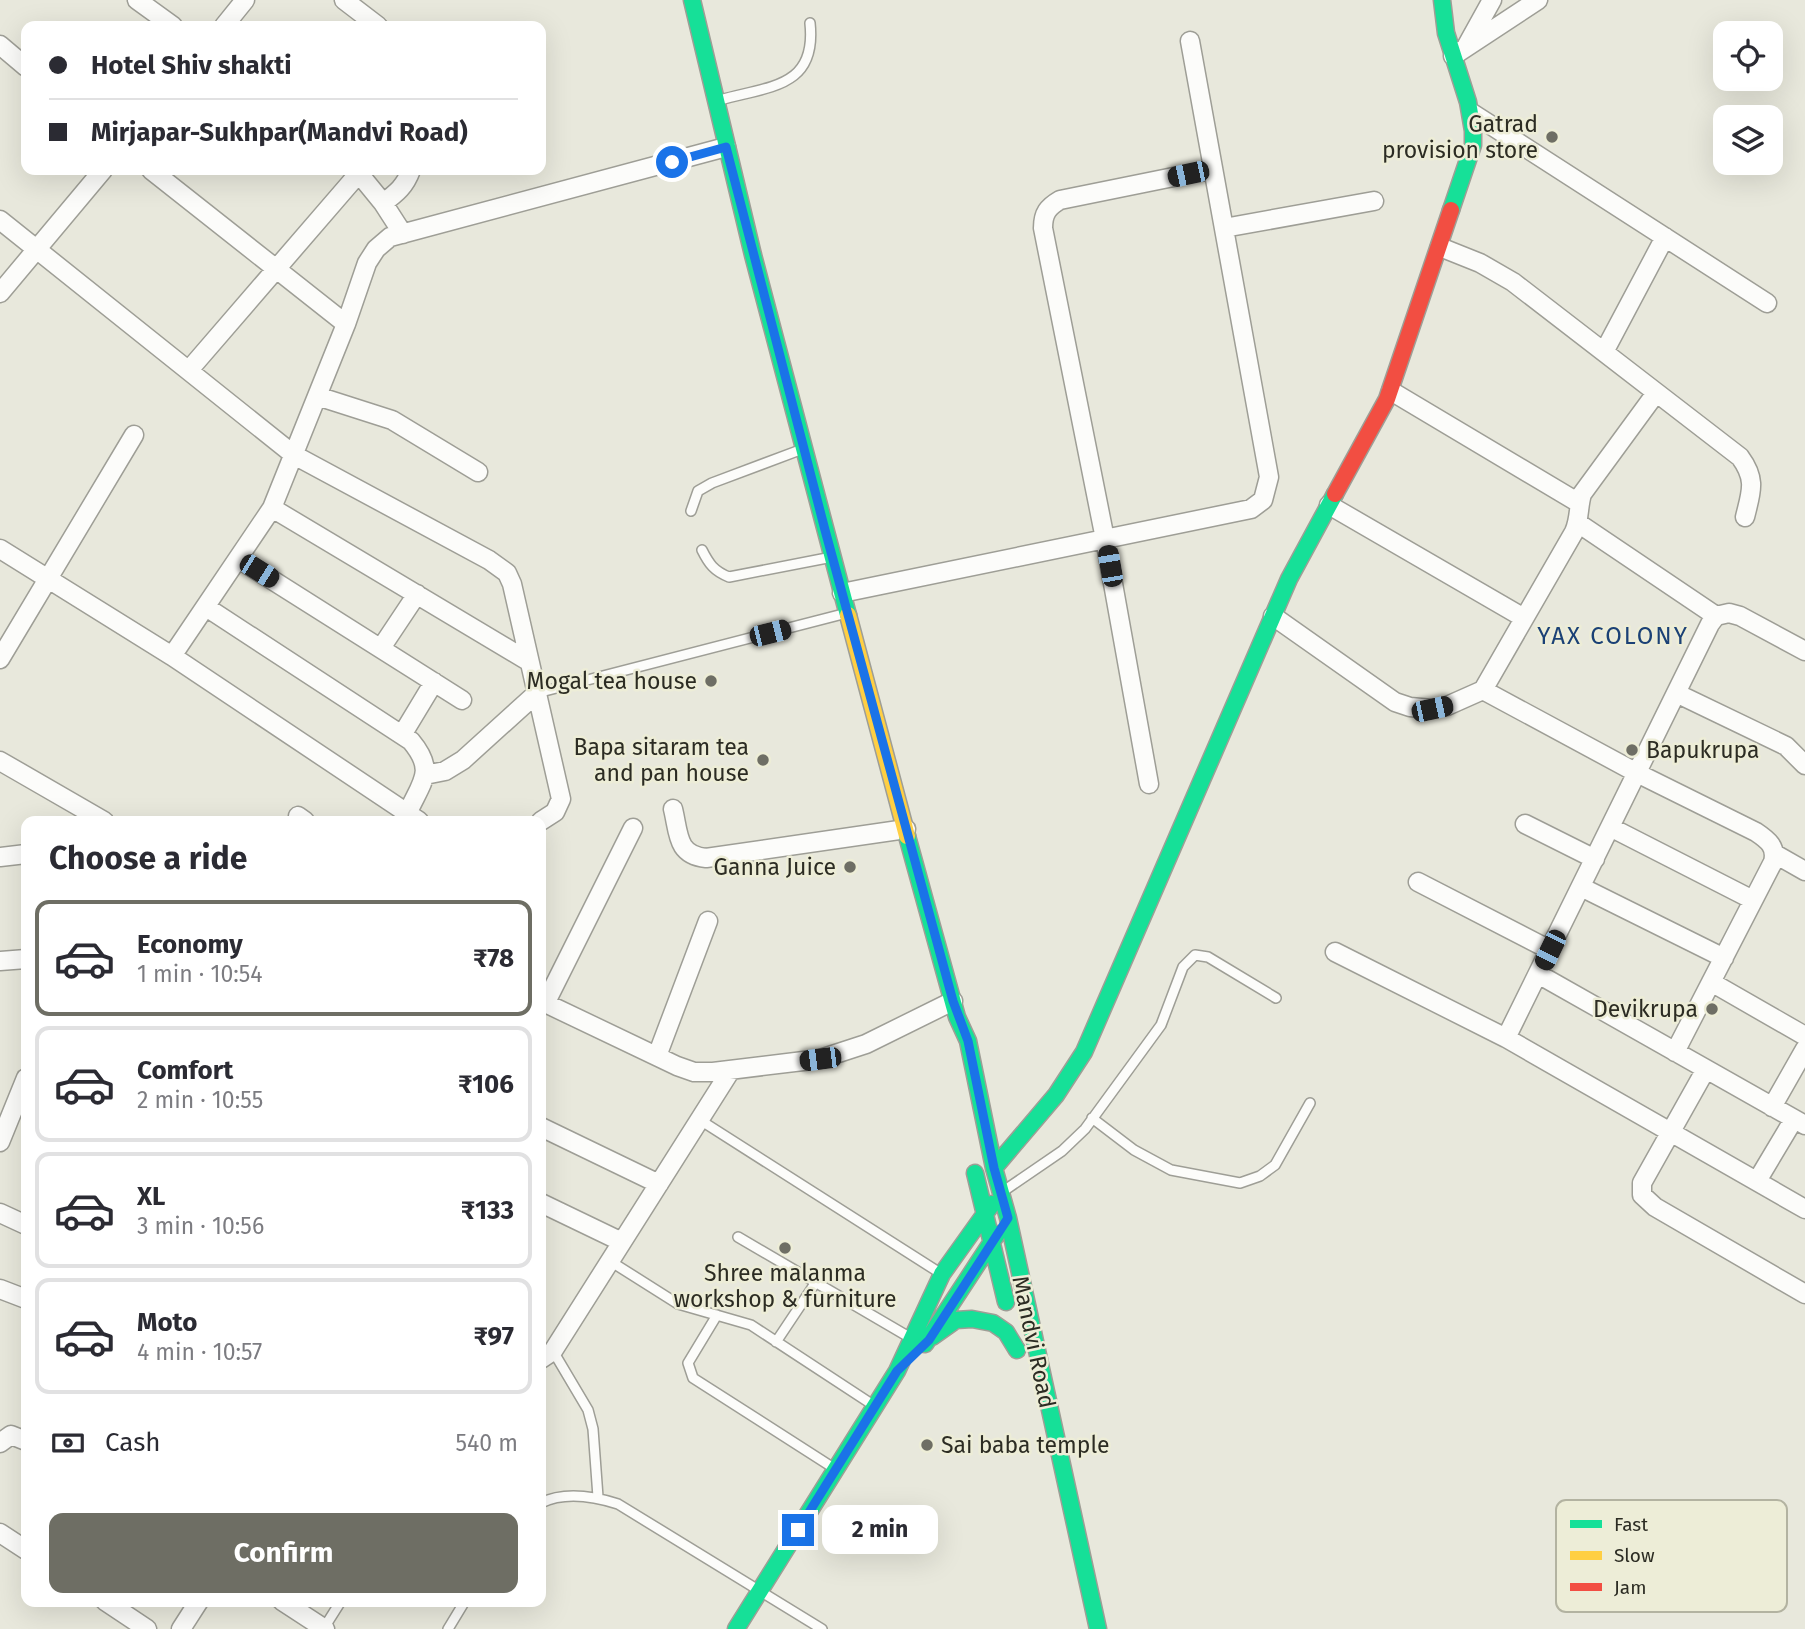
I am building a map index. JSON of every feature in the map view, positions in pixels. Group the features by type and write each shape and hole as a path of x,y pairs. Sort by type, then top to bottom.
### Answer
{"main road":[{"name":"Mandvi Road","path":"692,0 726,147 832,557 955,1009 968,1041 1098,1629"},
{"path":"994,1168 1056,1095 1084,1052 1289,579 1391,391 1473,145 1472,113 1460,52 1446,34 1442,0"},
{"path":"952,1047 955,1009"},
{"path":"921,1340 956,1320 972,1319 993,1323 1006,1332 1019,1357 972,1157"},
{"path":"921,1340 942,1274 984,1213 1001,1194"},
{"path":"736,1629 897,1371 1008,1218"},
{"path":"1043,1452 1093,1609"}],"street":[{"path":"137,0 166,21"},
{"path":"228,21 245,0"},
{"path":"344,0 371,21"},
{"path":"1460,52 1492,0"},
{"path":"1460,52 1538,0"},
{"path":"842,593 1251,509 1263,500 1269,477 1190,41"},
{"path":"0,45 21,63"},
{"path":"1472,113 1767,303"},
{"path":"172,656 272,508 368,263 376,249 390,237 726,147"},
{"path":"1149,784 1043,217 1049,206 1060,200 1213,169"},
{"path":"0,293 99,175"},
{"path":"157,175 346,324"},
{"path":"189,370 355,175"},
{"path":"361,175 403,234"},
{"path":"383,203 397,193 409,175"},
{"path":"1224,228 1374,201"},
{"path":"0,219 294,455 489,560 507,573 512,584 561,799 555,812 546,818"},
{"path":"1604,352 1665,237"},
{"path":"1440,247 1505,277 1740,457 1752,477 1745,517"},
{"path":"1391,391 1579,503"},
{"path":"1273,616 1395,702 1410,707 1432,709 1447,706 1483,690 1578,523 1579,503 1588,484 1657,393"},
{"path":"317,396 392,420 478,472"},
{"path":"0,659 134,435"},
{"path":"1329,505 1524,618"},
{"path":"272,508 528,661"},
{"path":"1578,523 1716,616"},
{"path":"0,549 172,656 412,816"},
{"path":"239,559 462,700"},
{"path":"381,648 417,594"},
{"path":"206,607 411,741 425,761 425,775 414,816"},
{"path":"1506,1038 1716,616 1728,613 1740,616 1805,651"},
{"path":"402,735 434,682"},
{"path":"1483,690 1637,773 1756,832 1766,839 1775,854 1805,871"},
{"path":"425,775 445,771 463,760 537,693"},
{"path":"1676,693 1786,746 1805,765"},
{"path":"0,761 95,816"},
{"path":"673,808 681,845 694,857 706,858 906,829"},
{"path":"1525,824 1595,859"},
{"path":"1610,827 1753,900"},
{"path":"546,996 633,828"},
{"path":"1675,1052 1775,854"},
{"path":"0,857 21,855"},
{"path":"1418,882 1550,950"},
{"path":"1581,887 1724,958"},
{"path":"657,1056 708,921"},
{"path":"1335,952 1506,1038 1805,1209"},
{"path":"0,961 21,959"},
{"path":"1538,974 1800,1122 1757,1181"},
{"path":"1711,982 1805,1036"},
{"path":"546,1003 694,1072 820,1059 844,1053 955,1009"},
{"path":"1772,1107 1805,1049"},
{"path":"1706,1069 1642,1182 1642,1195 1647,1201 1805,1294"},
{"path":"547,1355 731,1070"},
{"path":"0,1142 21,1105"},
{"path":"546,1128 659,1184"},
{"path":"546,1205 622,1242"},
{"path":"0,1213 21,1223"},
{"path":"0,1289 21,1297"},
{"path":"0,1443 11,1435 21,1439"},
{"path":"0,1533 21,1547"},
{"path":"114,1607 147,1629"},
{"path":"181,1629 195,1607"},
{"path":"291,1607 324,1629"}],"lane":[{"path":"715,102 789,80 800,71 812,43 810,23"},
{"path":"691,511 698,491 712,483 804,449"},
{"path":"702,550 709,565 729,577 832,557"},
{"path":"537,693 847,613"},
{"path":"1001,1194 1062,1151 1092,1118 1161,1025 1183,967 1195,955 1208,957 1276,998"},
{"path":"1092,1118 1134,1150 1171,1170 1240,1183 1260,1176 1275,1166 1310,1102"},
{"path":"700,1120 942,1274"},
{"path":"738,1237 921,1340"},
{"path":"610,1261 678,1304 751,1325 875,1407"},
{"path":"776,1342 816,1282"},
{"path":"717,1315 688,1363 693,1378 836,1469"},
{"path":"547,1355 588,1410 593,1429 598,1497"},
{"path":"546,1500 553,1497 598,1497 618,1504 822,1629"},
{"path":"324,1629 337,1607"},
{"path":"448,1629 461,1607"}],"traffic: fast":[{"path":"692,0 753,255 848,615"},
{"path":"1442,0 1446,33 1468,102 1473,131 1473,145 1451,210"},
{"path":"994,1168 1056,1095 1084,1052 1289,579 1335,494"},
{"path":"907,836 957,1017 968,1041 1098,1629"},
{"path":"975,1173 1006,1302"},
{"path":"736,1629 897,1371 942,1274 992,1204"},
{"path":"925,1344 997,1234"},
{"path":"932,1337 956,1320 972,1319 993,1323 1006,1332 1017,1350"}],"traffic: slow":[{"path":"848,615 907,836"}],"traffic: jam":[{"path":"1335,494 1387,399 1451,210"}],"place":[{"name":"Gatrad provision store","path":"1552,137"},
{"name":"Mogal tea house","path":"711,681"},
{"name":"Bapukrupa","path":"1632,750"},
{"name":"Bapa sitaram tea and pan house","path":"763,760"},
{"name":"Ganna Juice","path":"850,867"},
{"name":"Devikrupa","path":"1712,1009"},
{"name":"Shree malanma workshop & furniture","path":"785,1248"},
{"name":"Sai baba temple","path":"927,1445"}],"district":[{"name":"YAX COLONY","path":"1613,636"}],"route":[{"path":"672,162 726,147 825,530 957,1017 968,1041 994,1168 1008,1218 929,1340 897,1371 798,1530"}]}
